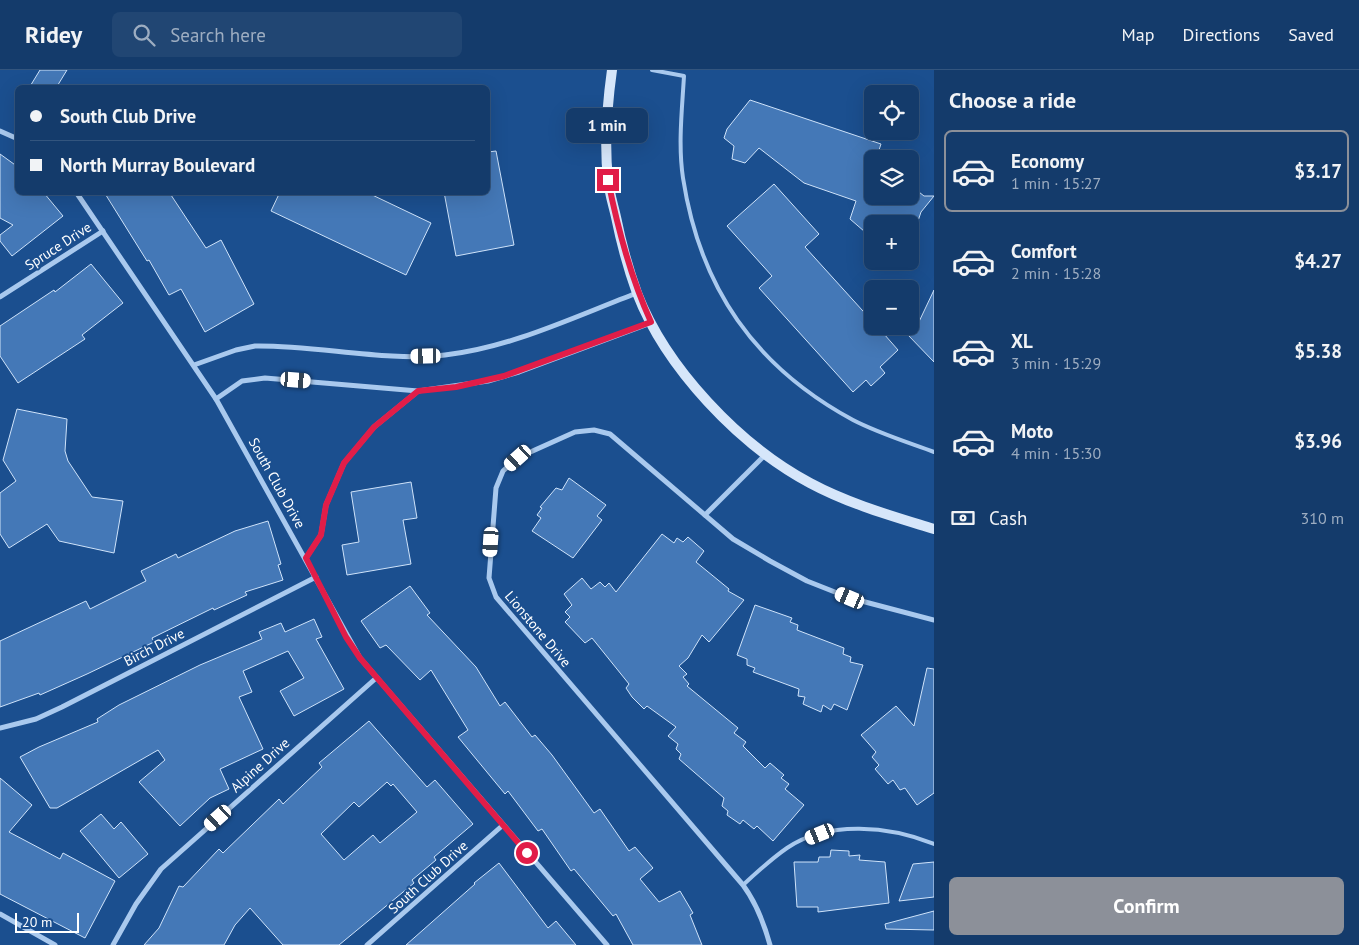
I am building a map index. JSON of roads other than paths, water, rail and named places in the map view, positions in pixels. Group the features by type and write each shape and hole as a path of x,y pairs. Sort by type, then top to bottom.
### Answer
{"main road":[{"path":"612,70 606,115 608,180 622,245 637,293 651,322 689,380 722,418 765,455 810,483 866,508 934,529"}],"street":[{"path":"0,131 15,138"},
{"name":"South Club Drive","path":"78,195 216,399 306,558 346,637 375,679 606,945"},
{"name":"Spruce Drive","path":"0,297 103,231"},
{"path":"194,365 236,350 255,346 410,356 468,352 500,343 637,293"},
{"path":"216,399 242,382 265,378 418,391 456,387 504,376 651,322"},
{"path":"306,558 321,535 326,505 344,463 374,427 418,391"},
{"name":"Lionstone Drive","path":"770,945 762,918 753,898 743,885 511,617 496,597 489,578 496,488 504,471 518,458 574,432 594,430 610,434 733,539 807,580 850,598 934,620"},
{"path":"705,515 765,455"},
{"name":"Birch Drive","path":"0,728 36,719 62,707 316,577"},
{"name":"Alpine Drive","path":"113,945 136,904 161,869 375,679"},
{"name":"South Club Drive","path":"368,945 502,825"},
{"path":"0,914 55,945"}],"lane":[{"path":"652,70 684,76 680,134 683,178 692,220 705,262 721,297 748,335 780,369 819,400 855,421 934,452"},
{"path":"743,885 788,847 820,834 852,828 914,836 934,844"}]}
